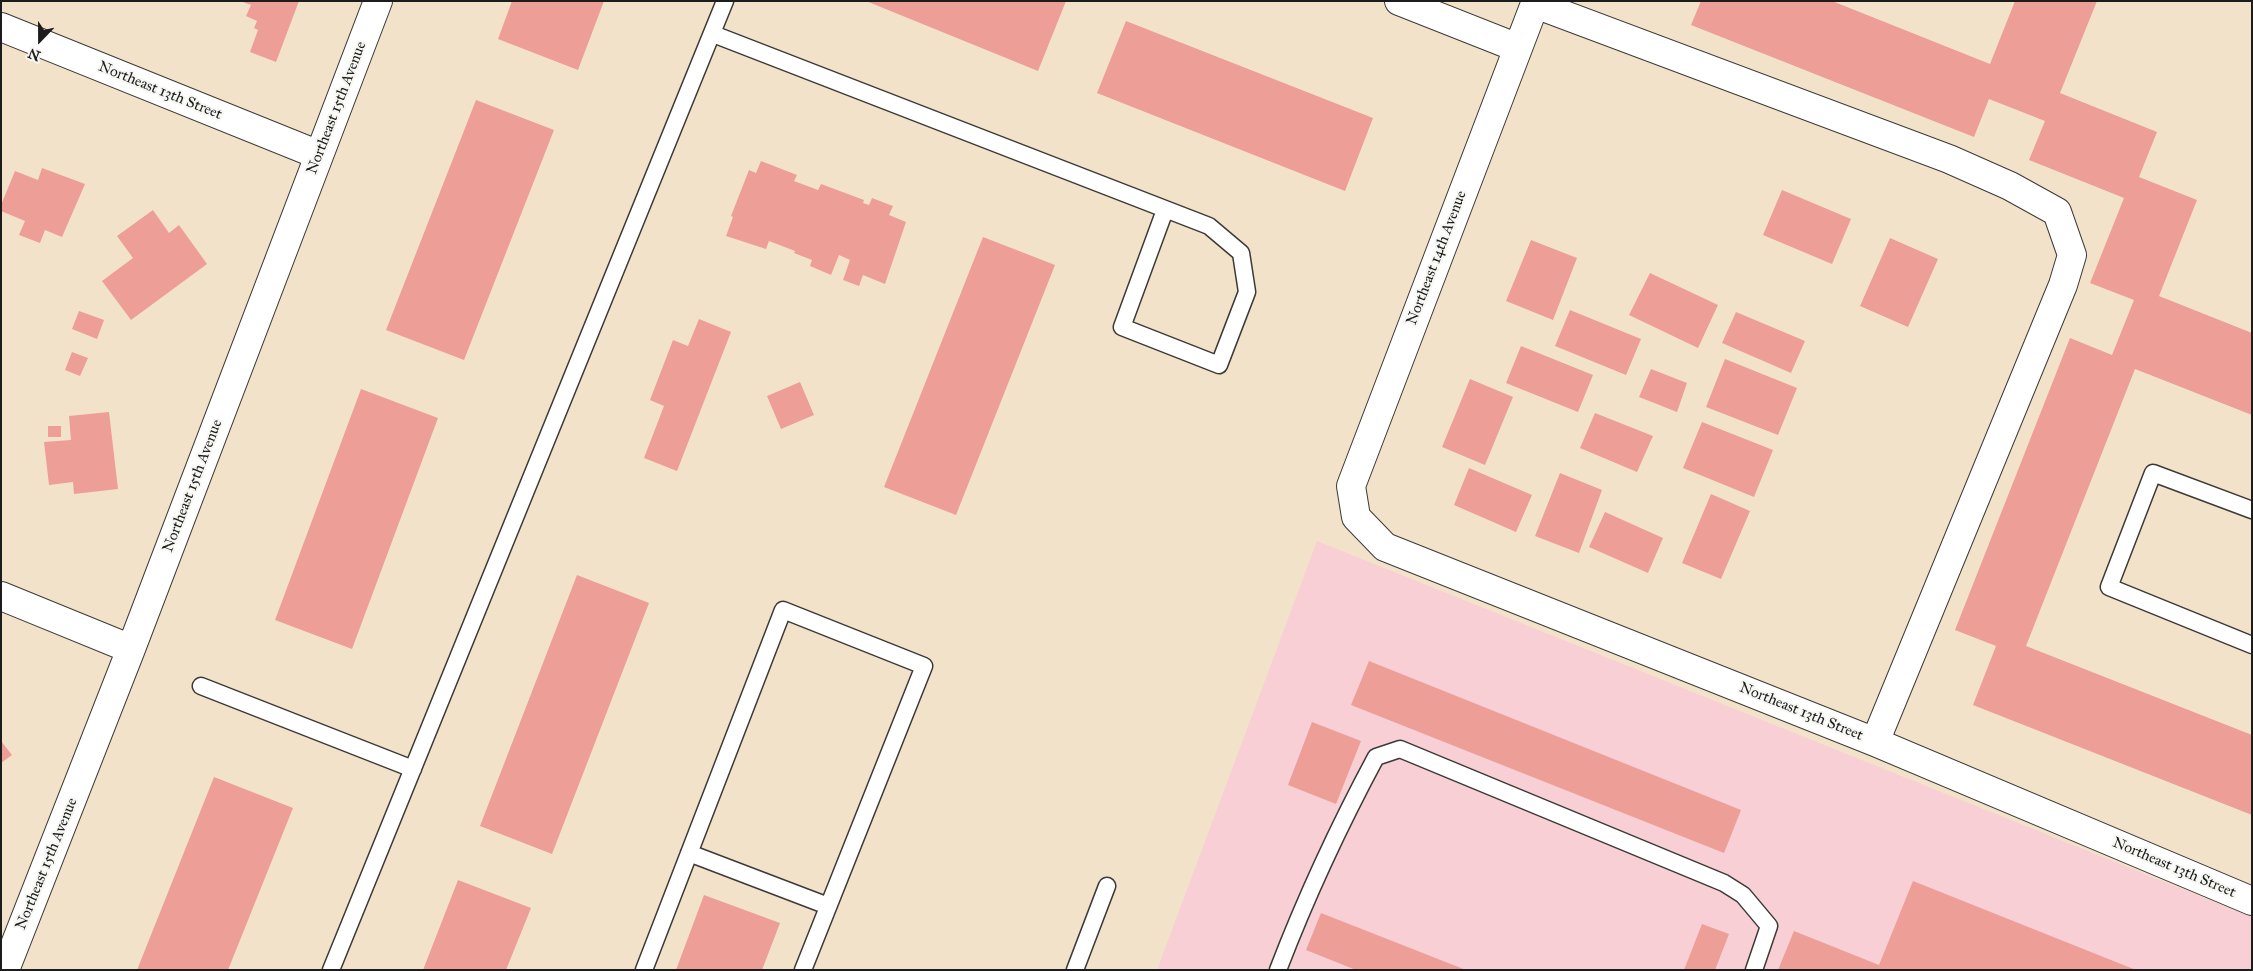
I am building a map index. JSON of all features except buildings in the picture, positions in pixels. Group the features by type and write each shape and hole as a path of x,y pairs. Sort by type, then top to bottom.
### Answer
{"street":[{"name":"Northeast 15th Avenue","path":"5,970 131,649 378,1"},
{"path":"1399,1 1518,48"},
{"path":"1535,3 1949,160 2010,186 2058,212 2072,255 2063,285 1875,742"},
{"name":"Northeast 14th Avenue","path":"1356,517 1351,486 1535,3"},
{"name":"Northeast 13th Street","path":"1,27 319,155"},
{"name":"Northeast 13th Street","path":"1356,517 1385,547 1875,742 2252,901"},
{"path":"1,596 131,649"}],"lane":[{"path":"331,970 725,1"},
{"path":"713,34 1209,226 1241,253 1247,292 1219,365 1122,327 1165,210"},
{"path":"2252,510 2153,473 2109,587 2252,645"},
{"path":"644,970 783,610 924,666 803,970"},
{"path":"200,686 413,769"},
{"path":"1278,970 1291,936 1347,811 1376,757 1400,750 1724,883 1744,895 1769,926 1754,970"},
{"path":"689,853 828,906"},
{"path":"1075,970 1107,886"}],"shaded area":[{"path":"1317,541 2252,917 2252,970 1157,970"}]}
